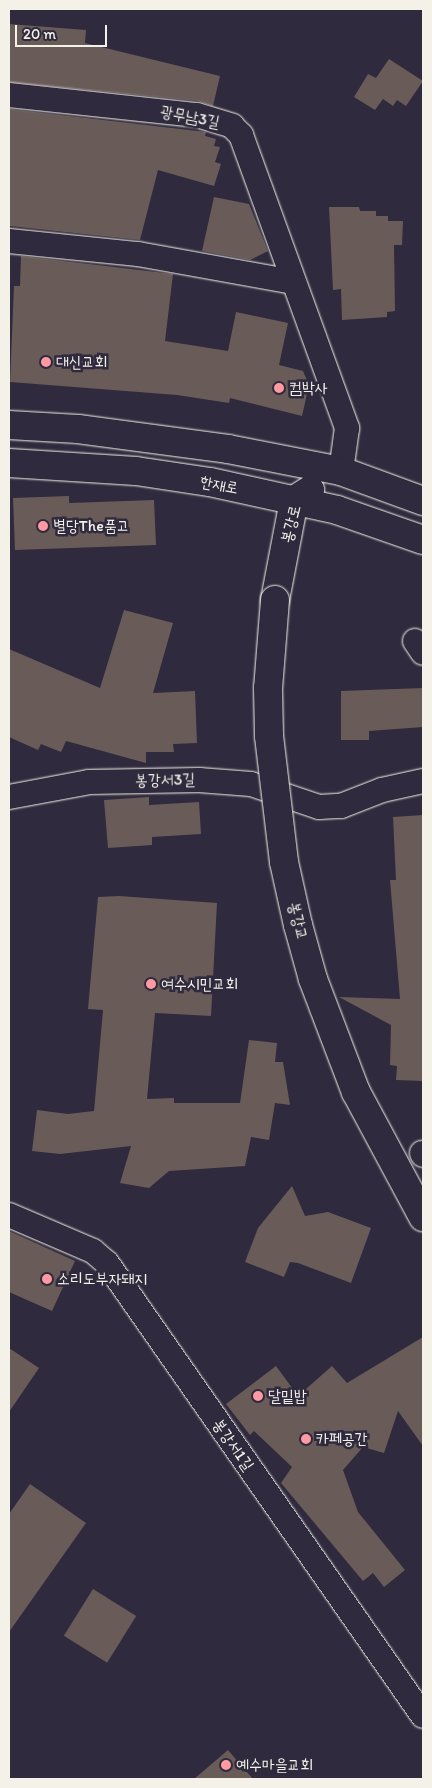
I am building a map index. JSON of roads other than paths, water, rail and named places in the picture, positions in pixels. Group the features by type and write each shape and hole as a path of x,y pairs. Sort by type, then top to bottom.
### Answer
{"street":[{"name":"광무남3길","path":"9,95 197,115 232,126 241,135 347,428 341,471"},
{"path":"9,241 138,254 294,282"},
{"path":"9,425 153,438 341,471 423,501"},
{"name":"한재로","path":"9,463 136,471 294,500 337,510 423,540"},
{"name":"봉강로","path":"275,600 294,500 341,471"},
{"name":"봉강교","path":"275,600 269,679 269,736 284,862 298,925 313,979 356,1092 423,1217"},
{"name":"봉강서3길","path":"9,797 89,782 199,780 251,784 319,808 340,806 382,790 423,781"},
{"name":"봉강서1길","path":"9,1215 93,1251 107,1264 423,1716"}],"place":[{"name":"대신교회","path":"46,362"},
{"name":"컴박사","path":"279,388"},
{"name":"별당The품고","path":"43,526"},
{"name":"여수시민교회","path":"151,984"},
{"name":"소리도부자돼지","path":"47,1279"},
{"name":"달밑밥","path":"258,1396"},
{"name":"카페공간","path":"306,1439"},
{"name":"예수마을교회","path":"226,1765"}]}
